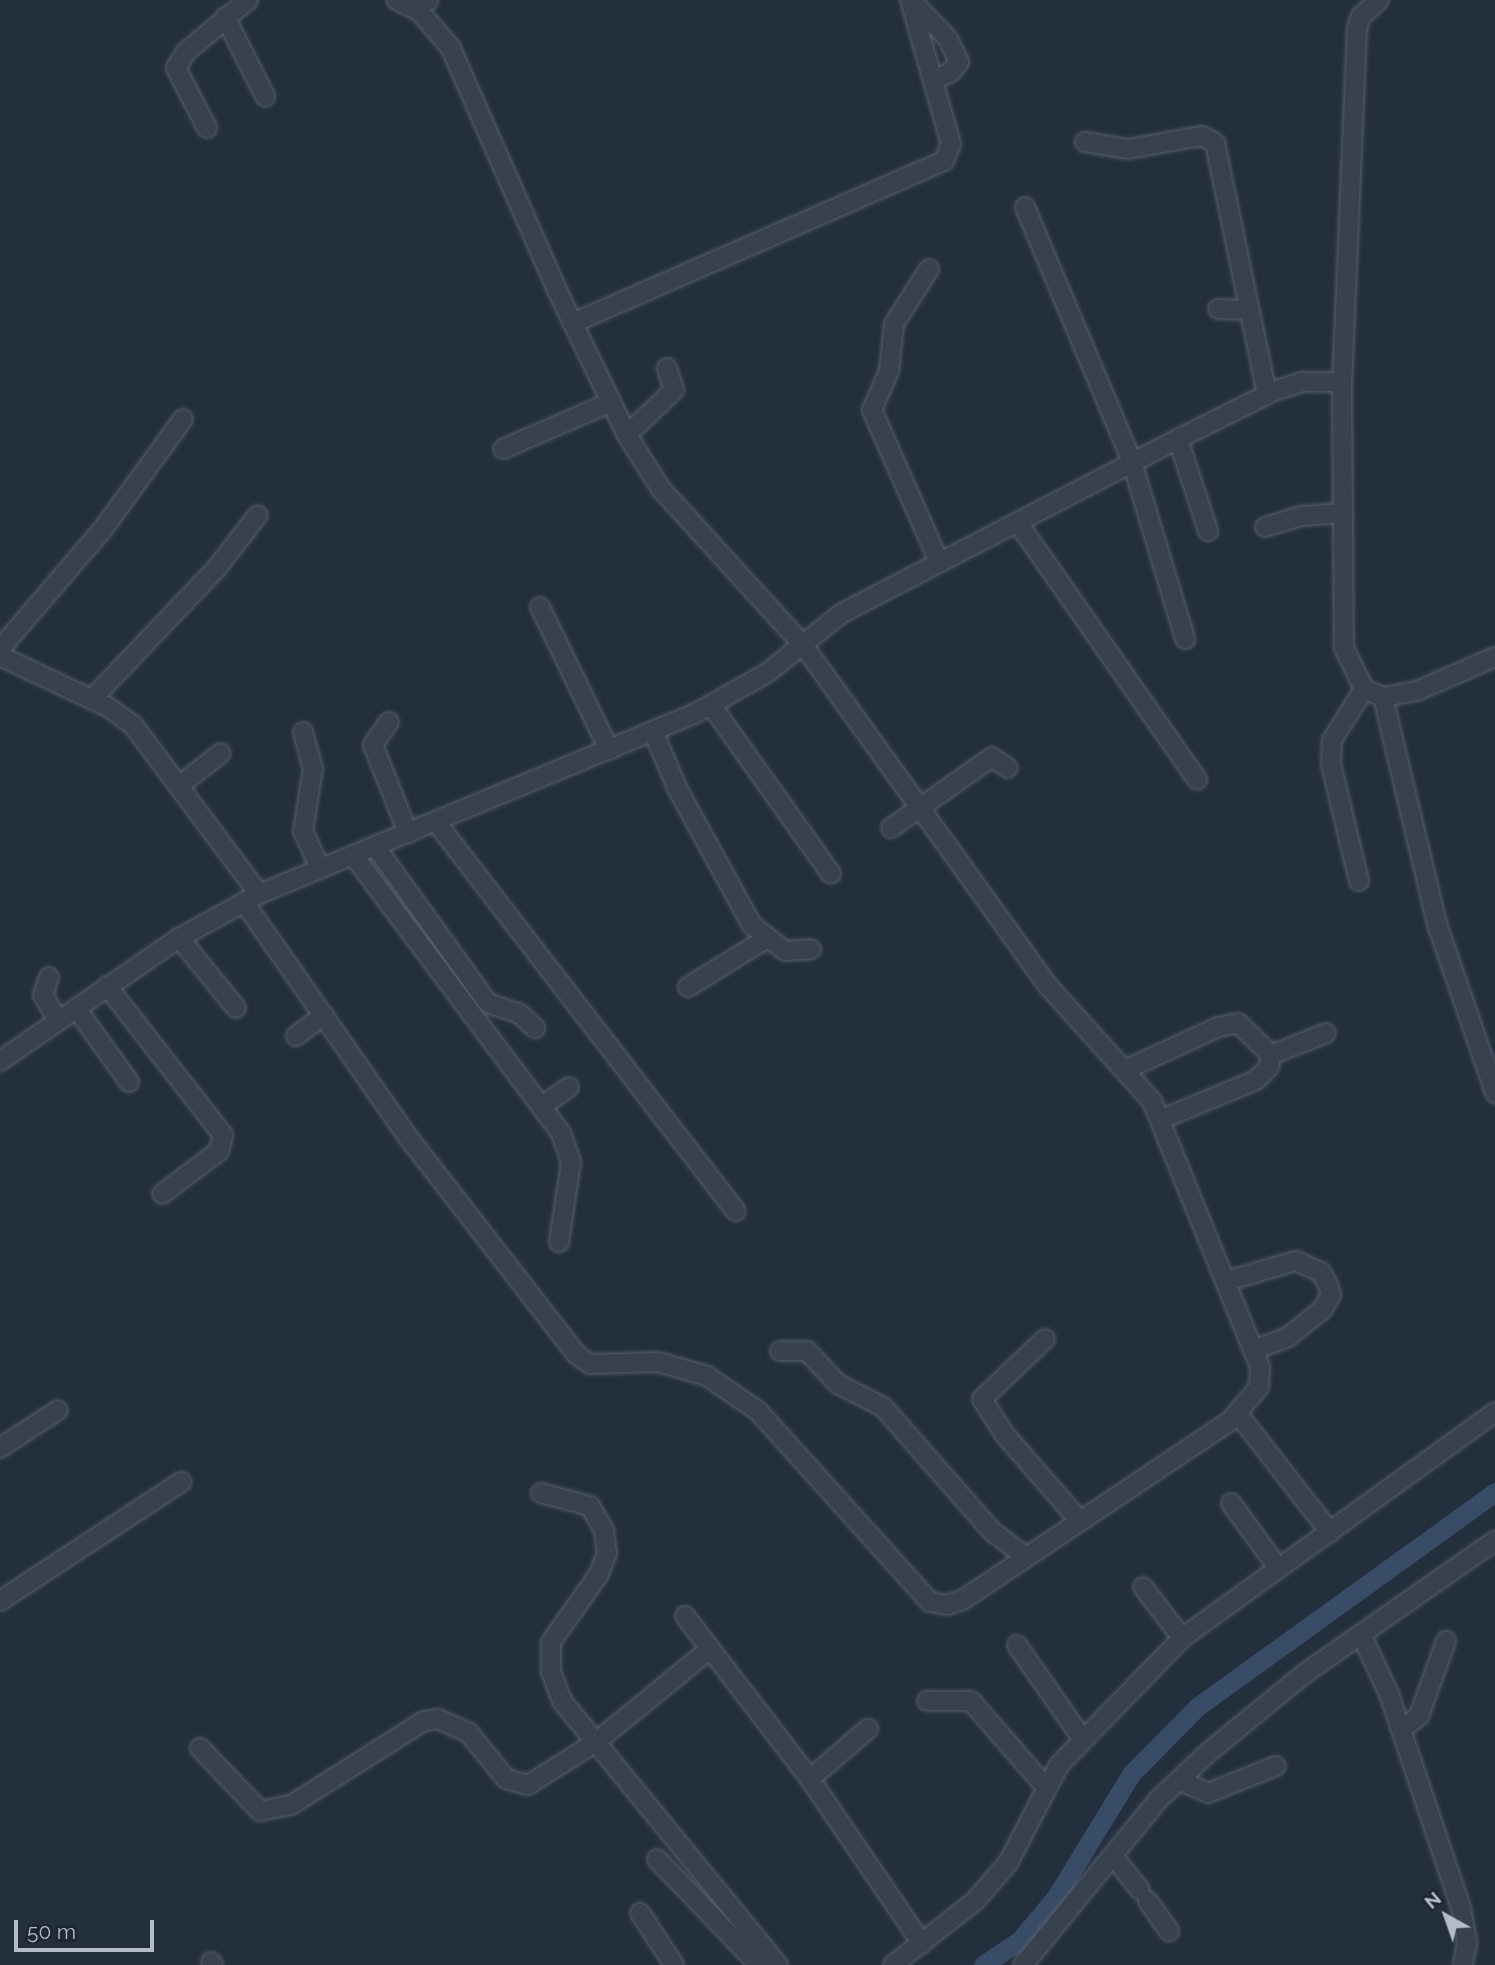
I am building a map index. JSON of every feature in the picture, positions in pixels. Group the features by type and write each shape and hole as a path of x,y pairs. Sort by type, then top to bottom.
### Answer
{"street":[{"path":"207,128 176,68 225,18 248,0"},
{"path":"0,656 92,699 133,725 179,786 324,1015 411,1141 576,1354 590,1364 658,1362 707,1376 758,1410 930,1602 947,1605 964,1599 1023,1555 1238,1414 1259,1387 1254,1350 1162,1119 1125,1070 1076,1022 918,809 802,643 704,542 661,489 627,435 573,323 451,48 426,3 396,0"},
{"path":"573,323 936,167 951,144 911,0"},
{"path":"911,0 948,39 959,62 933,80"},
{"path":"1379,0 1362,16 1357,28 1342,382 1342,635 1364,689 1383,697 1417,691 1495,657"},
{"path":"225,18 265,96"},
{"path":"1085,142 1128,149 1202,136 1215,143 1266,394"},
{"path":"1025,206 1132,462 1185,639"},
{"path":"929,269 894,324 889,371 872,410 939,562"},
{"path":"1218,309 1248,310"},
{"path":"627,435 674,390 667,368"},
{"path":"0,1061 179,937 251,898 609,750 710,705 767,673 842,613 1132,462 1266,394 1301,382 1342,382"},
{"path":"503,449 611,402"},
{"path":"0,649 103,529 183,419"},
{"path":"1178,439 1208,531"},
{"path":"1265,527 1302,516 1342,513"},
{"path":"92,699 216,569 258,515"},
{"path":"1018,523 1197,780"},
{"path":"540,607 609,750"},
{"path":"1359,881 1331,764 1332,740 1364,689"},
{"path":"1383,697 1438,928 1495,1093"},
{"path":"710,705 831,874"},
{"path":"389,722 373,745 408,833"},
{"path":"653,731 678,790 764,940 785,951 811,948"},
{"path":"303,732 313,769 303,831 320,868"},
{"path":"179,786 221,753"},
{"path":"891,828 992,757 1008,768"},
{"path":"436,822 736,1211"},
{"path":"375,846 488,1003 520,1014 535,1028"},
{"path":"353,855 542,1107 571,1162 559,1242"},
{"path":"179,937 236,1008"},
{"path":"688,988 764,940"},
{"path":"49,977 43,995 58,1020"},
{"path":"107,986 223,1135 219,1150 162,1194"},
{"path":"76,1008 129,1082"},
{"path":"296,1035 324,1015"},
{"path":"1125,1070 1158,1060 1218,1027 1238,1023 1271,1055"},
{"path":"1271,1055 1326,1033"},
{"path":"1162,1119 1256,1080 1269,1068 1271,1055"},
{"path":"542,1107 569,1087"},
{"path":"1227,1281 1296,1261 1321,1272 1328,1284 1331,1295 1322,1310 1289,1337 1254,1350"},
{"path":"1045,1339 982,1399 1005,1436 1078,1519"},
{"path":"780,1351 807,1351 838,1384 883,1407 993,1532 1023,1555"},
{"path":"0,1447 58,1410"},
{"path":"893,1965 975,1901 1008,1863 1045,1786 1081,1737 1182,1638 1495,1412"},
{"path":"1238,1414 1331,1532"},
{"path":"0,1601 181,1482"},
{"path":"541,1493 590,1506 604,1530 607,1553 599,1574 551,1642 551,1672 562,1701 778,1965"},
{"path":"1231,1503 1278,1568"},
{"path":"1023,1965 1179,1780 1304,1674 1495,1541"},
{"path":"1143,1587 1182,1638"},
{"path":"685,1616 810,1779 922,1944"},
{"path":"1361,1634 1401,1730 1461,1908 1467,1942 1463,1965"},
{"path":"1401,1730 1419,1716 1446,1641"},
{"path":"1017,1645 1081,1737"},
{"path":"200,1748 260,1811 291,1805 424,1721 438,1719 469,1733 506,1779 528,1785 596,1742 709,1650"},
{"path":"927,1701 971,1702 1045,1786"},
{"path":"810,1779 868,1729"},
{"path":"1179,1780 1208,1793 1276,1766"},
{"path":"1113,1856 1169,1931"},
{"path":"657,1859 759,1965"},
{"path":"640,1913 674,1965"}],"waterway":[{"path":"983,1965 1020,1940 1056,1897 1131,1774 1197,1707 1495,1492"}]}
